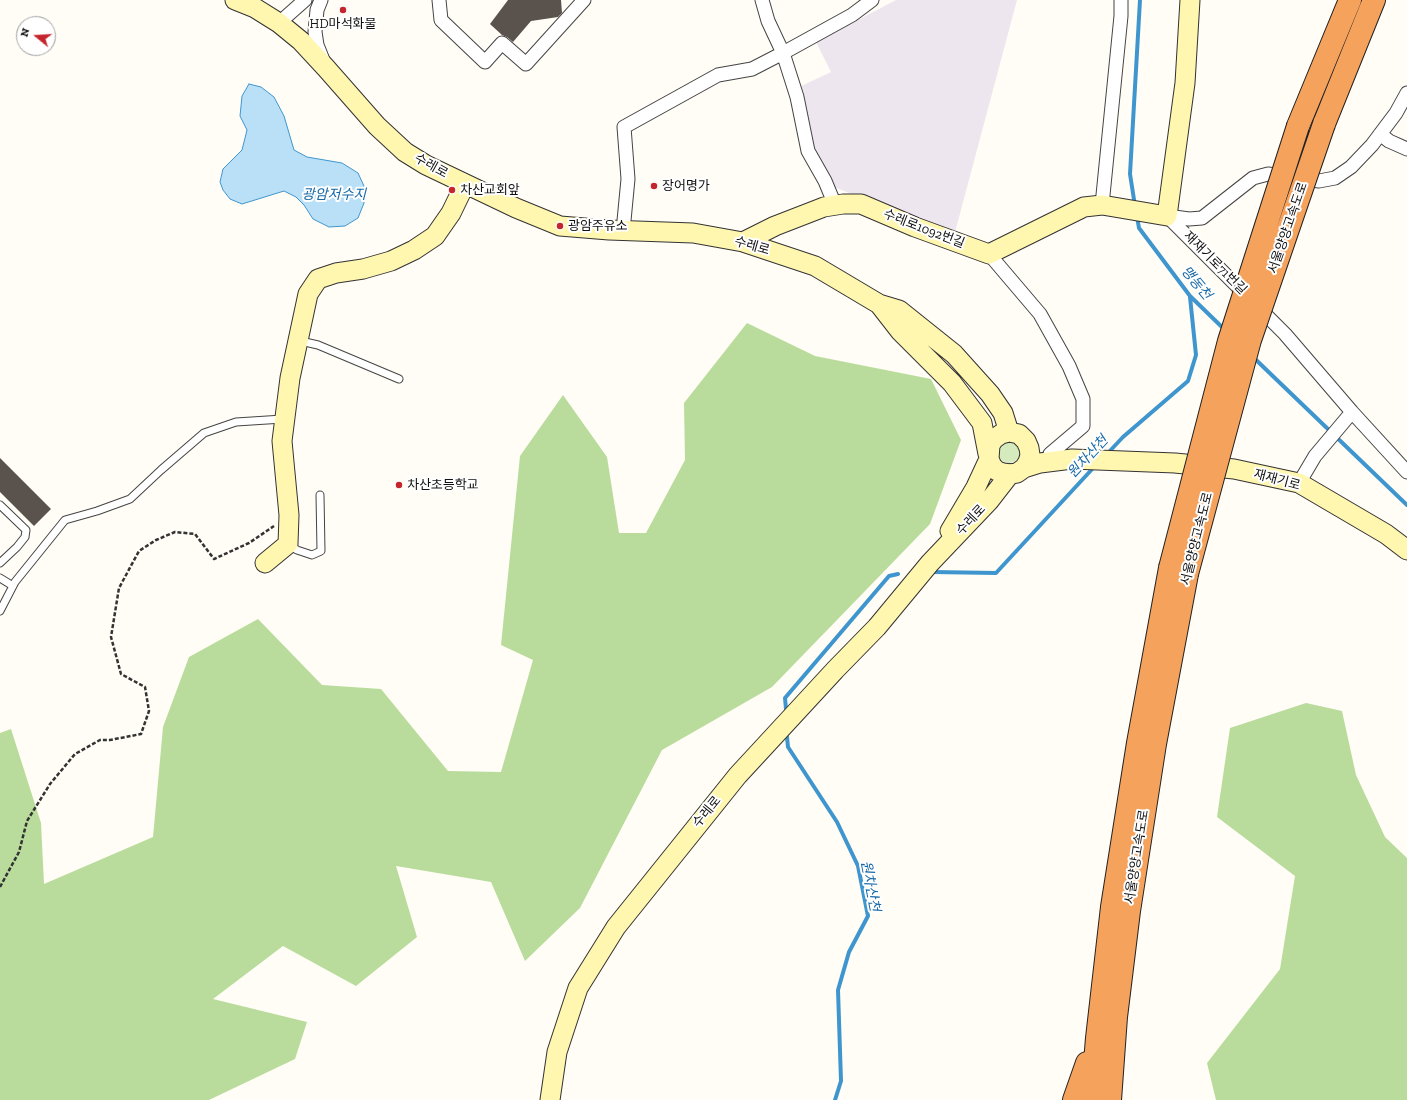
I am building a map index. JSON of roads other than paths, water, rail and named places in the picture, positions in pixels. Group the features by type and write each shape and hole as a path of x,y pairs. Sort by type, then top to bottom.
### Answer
{"highway":[{"name":"서울양양고속도로","path":"1092,1100 1097,1038 1114,899 1138,743 1229,341 1298,126 1350,0"},
{"name":"서울양양고속도로","path":"1110,1100 1116,1017 1129,911 1155,744 1178,571 1250,340 1324,124 1374,0"},
{"path":"1074,1100 1097,1038"}],"main road":[{"name":"수레로","path":"235,0 255,8 279,23 301,41 376,126 405,152 426,165 516,208 560,226 623,231 693,233 743,242 815,266 879,304 899,310 954,354 990,394 1003,413 1009,432"},
{"path":"989,254 1084,207 1102,206 1167,216 1185,83 1190,0"},
{"path":"265,563 288,544 289,516 282,441 290,378 308,294 318,279 336,273 363,269 391,261 414,250 435,236 451,213 465,184"},
{"name":"수레로1092번길","path":"743,242 775,226 824,207 861,204 915,227 989,254"},
{"name":"수레로","path":"879,304 900,331 952,383 982,423 989,456 976,488 930,563"},
{"path":"1009,432 1019,434 1026,441 1050,454 1072,459 1040,463 1003,474 992,466 989,456 990,446 994,438 1009,432"},
{"path":"1017,471 1028,462 1030,455 1026,441"},
{"name":"재재기로","path":"1072,459 1175,463 1234,469 1299,483 1386,534 1407,550"},
{"name":"수레로","path":"550,1100 557,1052 578,988 616,927 738,775 877,627 930,563 1017,471"}],"street":[{"path":"279,23 305,0"},
{"path":"321,0 317,10 315,32 317,45 326,68"},
{"path":"439,0 441,20 485,62 502,43 526,64 584,0"},
{"path":"762,0 768,21 783,53 797,97 808,152 825,181 835,205"},
{"path":"623,231 628,179 624,127 718,75 752,69 852,15 872,0"},
{"path":"1102,206 1120,31 1121,0"},
{"path":"1167,216 1189,219 1202,218 1254,178 1268,174 1319,181 1335,178 1351,167 1372,144 1396,112 1407,94"},
{"path":"1380,134 1389,141 1407,149"},
{"name":"재재기로71번길","path":"1167,216 1285,334 1352,412 1407,472"},
{"path":"989,254 1040,314 1069,366 1083,399 1083,426 1050,454"},
{"path":"1299,483 1315,456 1352,412"}],"lane":[{"path":"297,347 305,342 318,345 399,379"},
{"path":"0,611 15,582 65,520 97,511 130,499 204,433 236,422 285,419"},
{"path":"288,544 297,550 312,555 321,551 320,495"},
{"path":"0,505 26,530 25,538 0,563"},
{"path":"0,578 13,586"}],"water":[{"name":"광암저수지","path":"249,84 261,87 274,97 284,116 294,150 307,157 342,163 358,173 364,186 364,203 358,218 345,226 329,227 313,219 304,205 296,197 284,191 242,204 230,199 223,190 220,182 223,169 242,150 247,130 240,116 242,96"}],"waterway":[{"name":"맹동천","path":"1135,206 1130,174 1140,0"},
{"name":"맹동천","path":"1137,217 1139,228 1190,296 1225,330"},
{"name":"원차산천","path":"1107,454 1123,437 1188,381 1196,355 1190,297"},
{"name":"맹동천","path":"1253,357 1407,505"},
{"name":"원차산천","path":"932,572 996,573 1095,466"},
{"name":"원차산천","path":"786,709 785,698 889,576 898,574"},
{"name":"원차산천","path":"787,737 788,747 837,822 858,866 868,916 849,952 838,990 841,1081 835,1100"}],"place":[{"name":"HD마석화물","path":"343,10"},
{"name":"장어명가","path":"654,186"},
{"name":"차산교회앞","path":"452,190"},
{"name":"광암주유소","path":"560,226"},
{"name":"차산초등학교","path":"399,485"}]}
